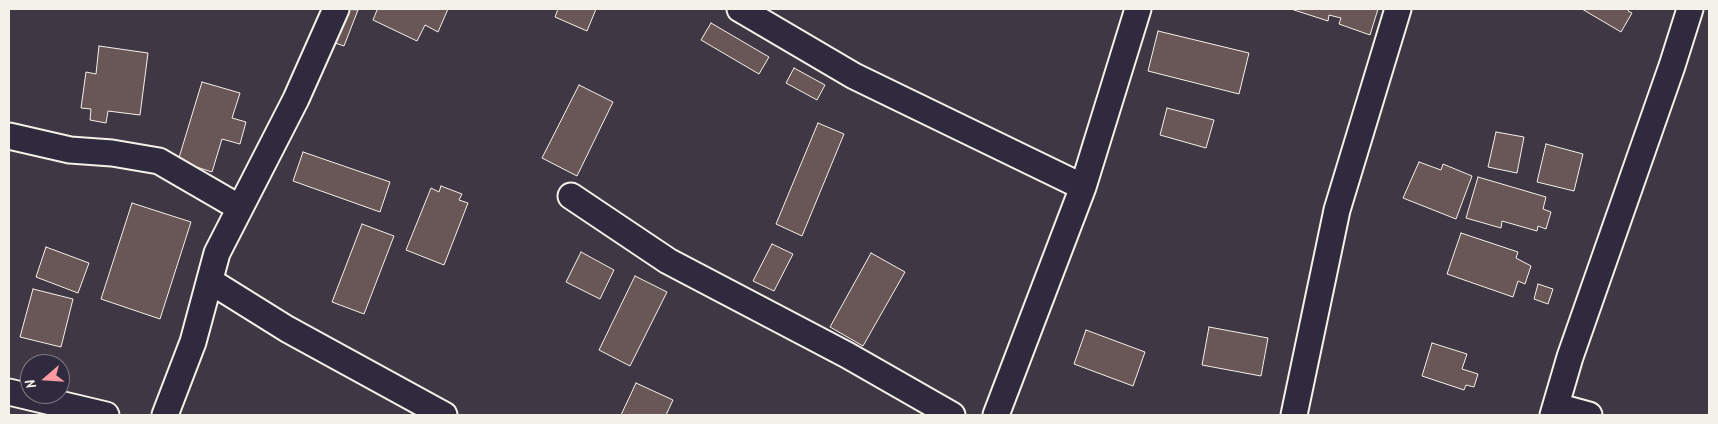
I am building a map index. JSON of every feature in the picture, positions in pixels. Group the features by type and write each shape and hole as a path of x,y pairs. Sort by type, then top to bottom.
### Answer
{"street":[{"path":"165,415 193,342 217,253 296,99 336,9"},
{"path":"740,9 854,76 1083,187"},
{"path":"996,415 1083,187 1138,9"},
{"path":"1294,415 1337,210 1398,9"},
{"path":"1589,415 1554,411 1570,357 1666,84 1690,9"},
{"path":"9,136 70,150 112,153 159,161 240,208"},
{"path":"571,196 668,261 847,355 952,415"},
{"path":"210,281 287,329 444,415"},
{"path":"9,392 106,415"}],"building":[{"path":"344,9 358,10 344,46 332,42"},
{"path":"375,9 448,9 438,32 425,25 417,41 373,20 377,10"},
{"path":"558,9 596,9 587,31 555,17"},
{"path":"1291,9 1378,9 1370,35 1339,24 1341,18 1329,15 1328,21"},
{"path":"1582,9 1629,9 1628,11 1632,13 1621,32"},
{"path":"711,23 769,57 759,74 701,40"},
{"path":"1158,31 1249,53 1239,94 1148,71"},
{"path":"99,46 148,53 140,115 108,111 106,123 90,120 91,109 81,108 86,72 96,74"},
{"path":"794,68 825,85 817,100 786,83"},
{"path":"202,82 240,93 232,118 246,122 240,144 222,139 212,172 178,161"},
{"path":"579,85 613,102 577,176 542,158"},
{"path":"1167,108 1214,120 1206,148 1160,135"},
{"path":"818,123 844,134 802,236 776,224"},
{"path":"1496,132 1524,137 1517,173 1488,167"},
{"path":"1546,144 1583,154 1574,191 1537,182"},
{"path":"303,152 390,182 380,212 293,181"},
{"path":"1419,162 1441,170 1443,164 1472,176 1456,219 1403,198"},
{"path":"1478,177 1546,197 1543,209 1551,212 1546,229 1538,226 1537,231 1502,221 1501,228 1466,218"},
{"path":"441,186 462,194 459,200 468,203 444,265 406,250 431,188 439,192"},
{"path":"132,203 191,222 160,319 101,299"},
{"path":"362,224 394,236 364,314 332,302"},
{"path":"1461,233 1518,252 1516,258 1531,266 1525,284 1518,281 1513,297 1447,274"},
{"path":"772,244 793,254 774,291 753,281"},
{"path":"46,247 89,263 78,293 36,277"},
{"path":"581,252 614,270 600,299 566,282"},
{"path":"871,253 905,272 863,346 830,327"},
{"path":"635,276 667,292 630,366 599,350"},
{"path":"1538,284 1553,289 1548,304 1534,299"},
{"path":"33,289 73,299 61,347 20,337"},
{"path":"1209,327 1268,338 1261,376 1202,365"},
{"path":"1086,330 1145,352 1133,386 1074,364"},
{"path":"1432,343 1467,354 1462,369 1478,374 1474,387 1466,385 1464,390 1422,376"},
{"path":"636,383 673,400 666,415 621,415"}]}
